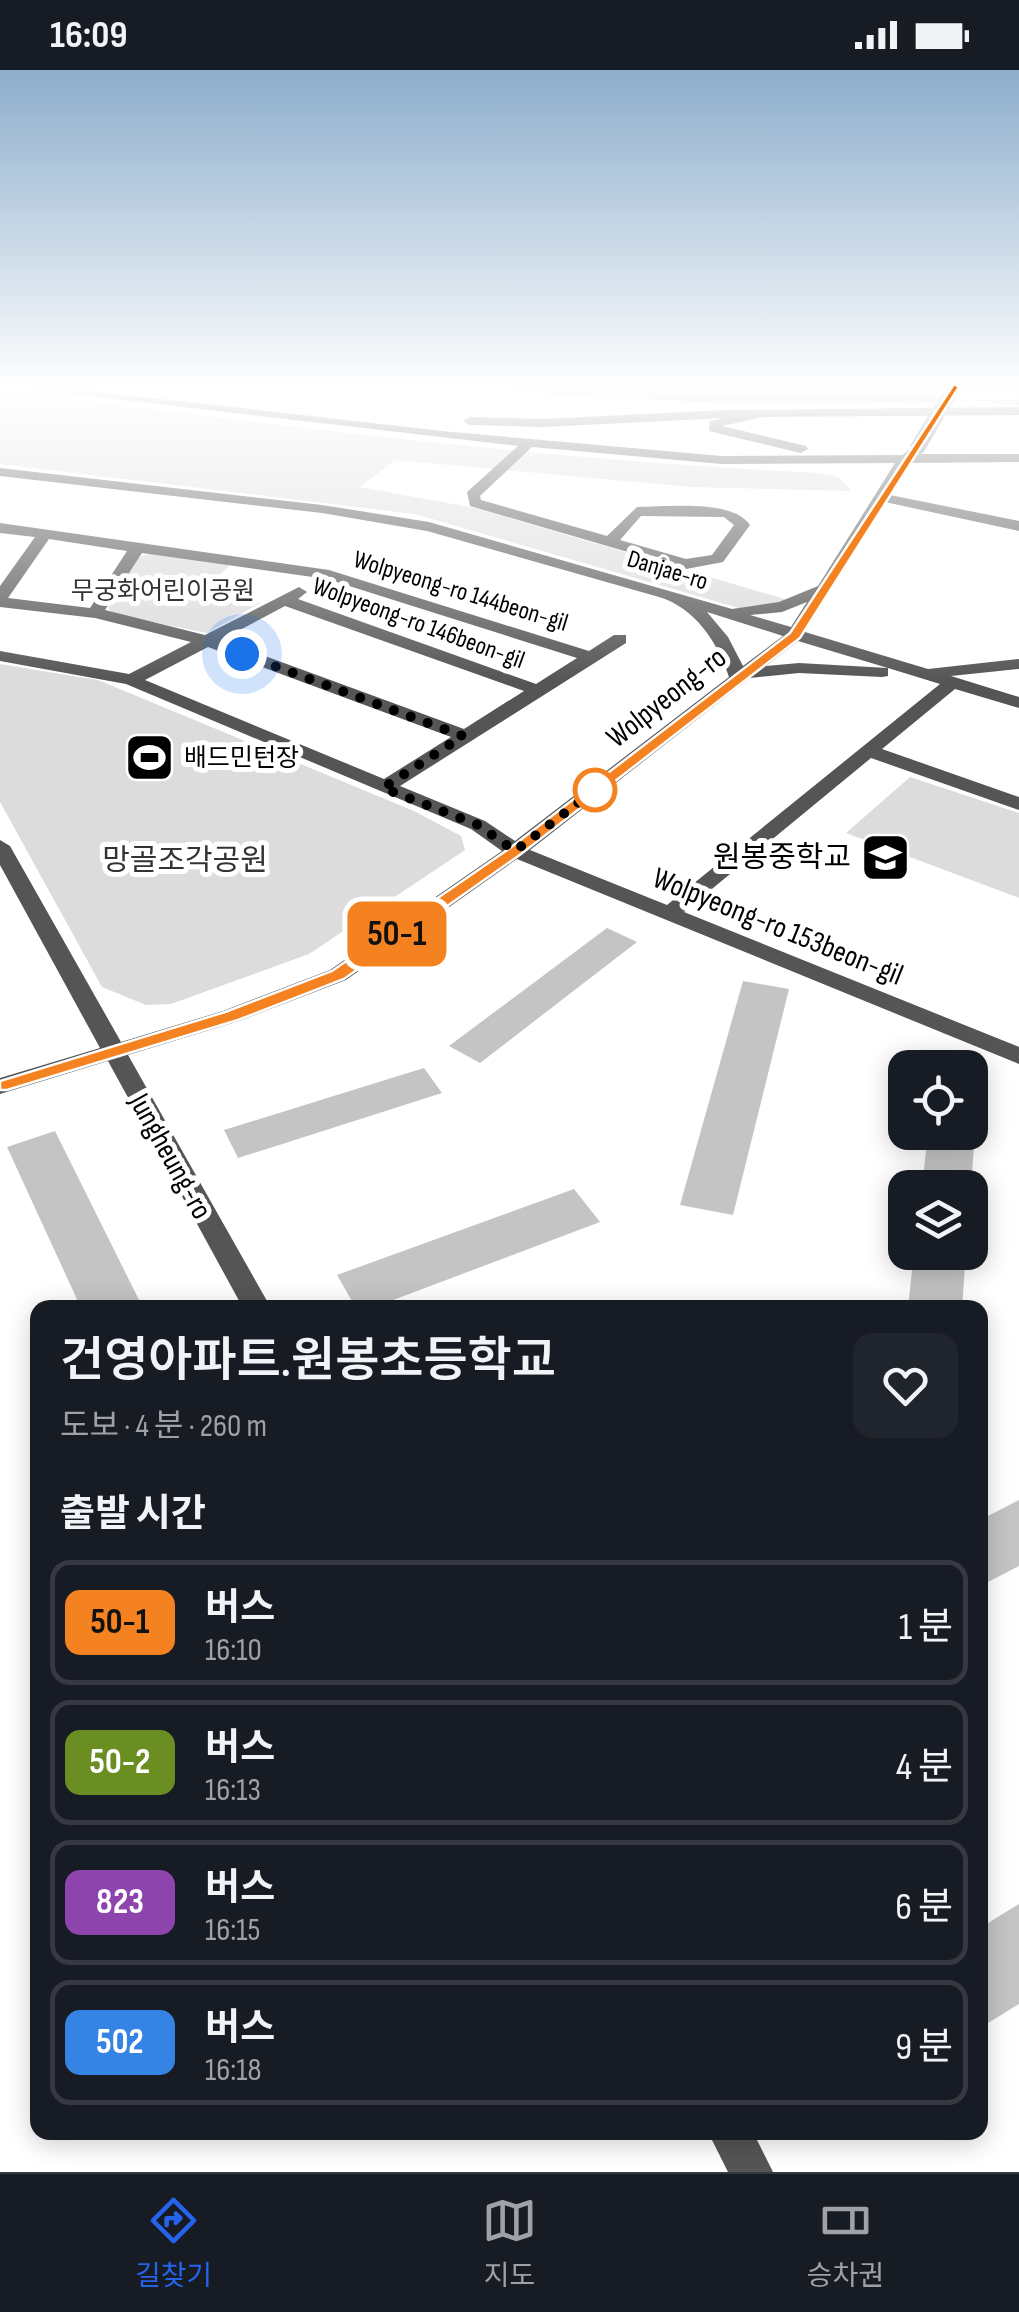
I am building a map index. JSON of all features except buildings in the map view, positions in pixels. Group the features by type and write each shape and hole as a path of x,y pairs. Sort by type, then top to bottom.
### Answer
{"street":[{"name":"Danjae-ro","path":"110,485 386,518 476,538 1019,703"},
{"path":"483,485 472,495 475,503 686,564 716,559 742,525 726,513 638,511 610,542"},
{"name":"Wolpyeong-ro","path":"0,1086 231,1016 338,975 515,851 795,635 888,485"},
{"path":"881,497 1019,526"},
{"name":"Wolpyeong-ro 144beon-gil","path":"0,528 329,575 590,657"},
{"path":"44,535 0,600 95,613 206,640 463,736"},
{"path":"95,613 138,548"},
{"path":"131,680 329,575"},
{"path":"712,609 755,612 782,607 824,588"},
{"path":"680,599 706,618 743,676 816,668 937,678 1019,664"},
{"name":"Wolpyeong-ro 146beon-gil","path":"285,600 536,690"},
{"path":"383,788 620,639"},
{"name":"Wolpyeong-ro 153beon-gil","path":"0,656 131,680 478,825 515,851 1019,1056"},
{"path":"669,914 866,750 937,678"},
{"path":"866,750 1019,804"},
{"name":"Jungheung-ro","path":"0,846 252,1300"},
{"path":"733,2140 752,2172"}],"green space":[{"path":"175,485 362,485 360,487 475,508 788,600 784,604 742,609 415,514"},
{"path":"670,485 846,485 852,491"},
{"name":"무궁화어린이공원","path":"152,553 230,565 199,596 260,603 207,633 113,614 108,608 139,557"},
{"name":"망골조각공원","path":"0,664 98,680 414,811 461,836 465,850 309,954 171,1004 146,1005 102,987 0,802"},
{"path":"910,777 1019,813 1019,898 846,833"}],"bus line":[{"name":"50-1","path":"0,1086 231,1016 338,975 515,851 795,635 888,485"}],"place":[{"name":"배드민턴장","path":"149,757"},
{"name":"원봉중학교","path":"886,857"}],"route":[{"path":"242,654 463,736 383,788 478,825 515,851 608,780 595,790"}]}
